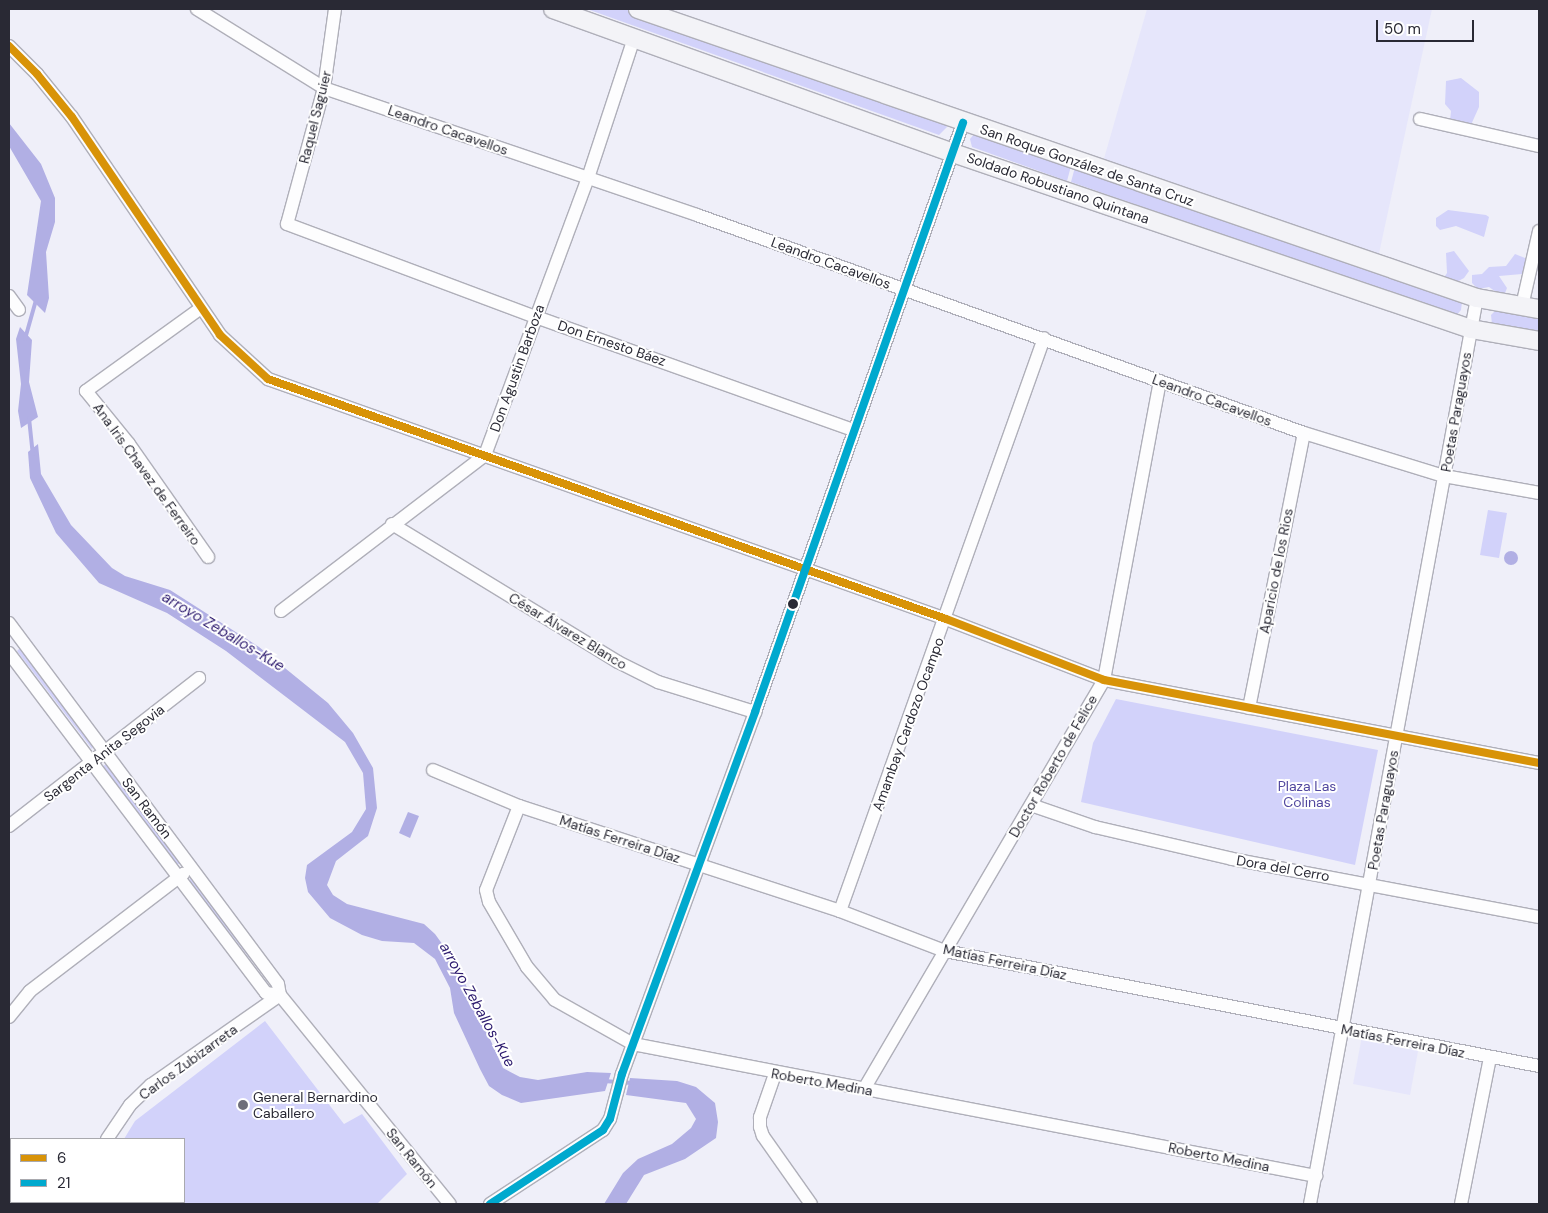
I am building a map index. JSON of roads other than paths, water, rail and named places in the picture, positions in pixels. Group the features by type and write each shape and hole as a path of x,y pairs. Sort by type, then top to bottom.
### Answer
{"street":[{"name":"Leandro Cacavellos","path":"197,9 324,88 588,178 1044,338 1160,382 1304,433 1444,476 1539,493"},
{"name":"Raquel Saguier","path":"287,224 324,88 335,9"},
{"name":"Soldado Robustiano Quintana","path":"553,9 953,153 1471,329 1539,341"},
{"name":"San Roque González de Santa Cruz","path":"638,9 1477,298 1531,308"},
{"name":"Don Agustin Barboza","path":"485,455 588,178 634,38"},
{"path":"9,46 37,74 72,117 220,335 268,379 307,396 485,455 803,570 946,619 1104,680 1396,738 1539,763"},
{"path":"1420,119 1539,146"},
{"path":"490,1204 603,1130 697,865 755,712 803,570 964,122"},
{"name":"Don Ernesto Báez","path":"287,224 536,317 853,430"},
{"path":"1531,308 1539,231"},
{"path":"9,296 19,310"},
{"name":"Poetas Paraguayos","path":"1310,1204 1477,298"},
{"name":"Ana Iris Chavez de Ferreiro","path":"201,308 86,390 129,444 208,557"},
{"name":"Amambay Cardozo Ocampo","path":"840,911 946,619 1044,338"},
{"name":"Doctor Roberto de Felice","path":"864,1089 1104,680 1160,382"},
{"name":"Aparicio de los Rios","path":"1249,708 1304,433"},
{"path":"281,611 392,524 485,455"},
{"name":"César Álvarez Blanco","path":"392,524 618,662 658,682 755,712"},
{"name":"San Ramón","path":"9,623 13,638 105,753 278,984 280,995 450,1204"},
{"name":"San Ramón","path":"9,653 266,994 280,995"},
{"name":"Sargenta Anita Segovia","path":"9,826 199,678"},
{"name":"Matías Ferreira Díaz","path":"434,770 519,806 840,911 945,951 1539,1066"},
{"name":"Dora del Cerro","path":"1031,805 1104,830 1232,859 1539,916"},
{"name":"Roberto Medina","path":"519,806 486,890 489,902 527,967 555,1000 633,1044 775,1074 864,1089 1316,1176"},
{"path":"9,1017 30,991 191,868"},
{"name":"Carlos Zubizarreta","path":"108,1138 130,1105 151,1085 280,995"},
{"path":"1461,1204 1490,1057"},
{"path":"775,1074 760,1117 760,1127 763,1136 811,1204"}],"water":[{"path":"9,123 41,164 55,198 55,222 46,252 49,298 45,313 27,295 41,201 9,146"},
{"path":"20,327 32,340 29,382 38,417 21,428 18,411 21,384 16,339"},
{"path":"38,444 41,474 71,525 112,568 125,576 170,590 259,647 328,703 353,733 373,768 377,808 368,836 336,861 327,885 333,895 347,904 424,924 435,934 456,963 503,1068 520,1077 538,1080 587,1072 611,1073 605,1091 521,1103 502,1095 489,1086 480,1069 454,1013 450,988 435,959 414,943 382,941 362,935 330,918 308,892 305,878 307,865 352,832 366,809 363,773 345,742 226,651 167,613 99,583 56,533 30,478 28,452"},
{"path":"1511,551 1516,553 1518,558 1516,563 1511,565 1506,563 1504,558 1506,553"},
{"path":"408,812 419,816 410,838 399,833"},
{"path":"630,1078 677,1081 696,1087 715,1103 718,1122 716,1138 685,1159 644,1175 626,1204 604,1204 623,1173 638,1159 672,1144 691,1128 696,1119 686,1103 626,1095"}],"waterway":[{"name":"arroyo Zeballos-Kue","path":"25,339 36,300"},
{"name":"arroyo Zeballos-Kue","path":"29,418 33,454"},
{"name":"arroyo Zeballos-Kue","path":"604,1081 632,1083"}],"place":[{"name":"General Bernardino Caballero","path":"243,1105"}],"park label":[{"name":"Plaza Las Colinas","path":"1307,794"}]}
